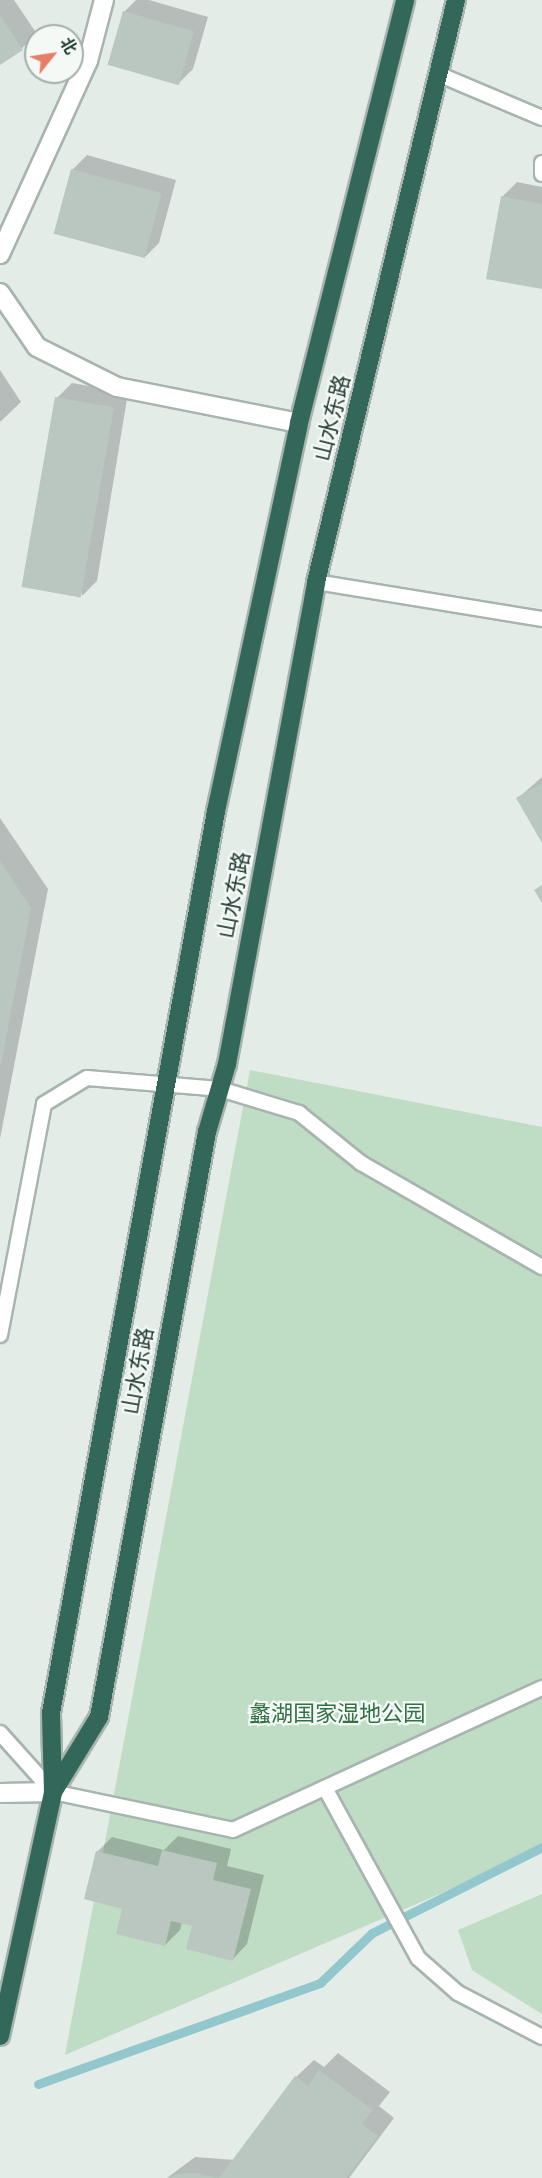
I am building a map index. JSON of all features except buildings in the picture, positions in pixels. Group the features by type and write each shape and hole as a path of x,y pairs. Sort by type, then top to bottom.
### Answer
{"highway":[{"name":"山水东路","path":"0,2036 53,1792 51,1713 216,811 299,423 405,0"},
{"name":"山水东路","path":"53,1792 99,1717 207,1132 229,1053 316,582 456,0"}],"street":[{"path":"0,254 88,61 104,0"},
{"path":"0,293 37,347 117,387 299,423"},
{"path":"0,1793 53,1792"}],"lane":[{"path":"438,74 542,118"},
{"path":"542,163 542,174"},
{"path":"316,582 542,620"},
{"path":"0,1335 44,1104 87,1078 220,1089 299,1113 361,1163 542,1267"},
{"path":"0,1733 53,1792 233,1830 542,1688"},
{"path":"325,1788 418,1958 458,1993 542,2037"}],"green space":[{"name":"蠡湖国家湿地公园","path":"250,1070 542,1127 542,1850 65,2055"},
{"path":"542,1894 542,2014 472,1970 458,1930"}],"waterway":[{"path":"38,2084 320,1983 372,1933 542,1847"}]}
